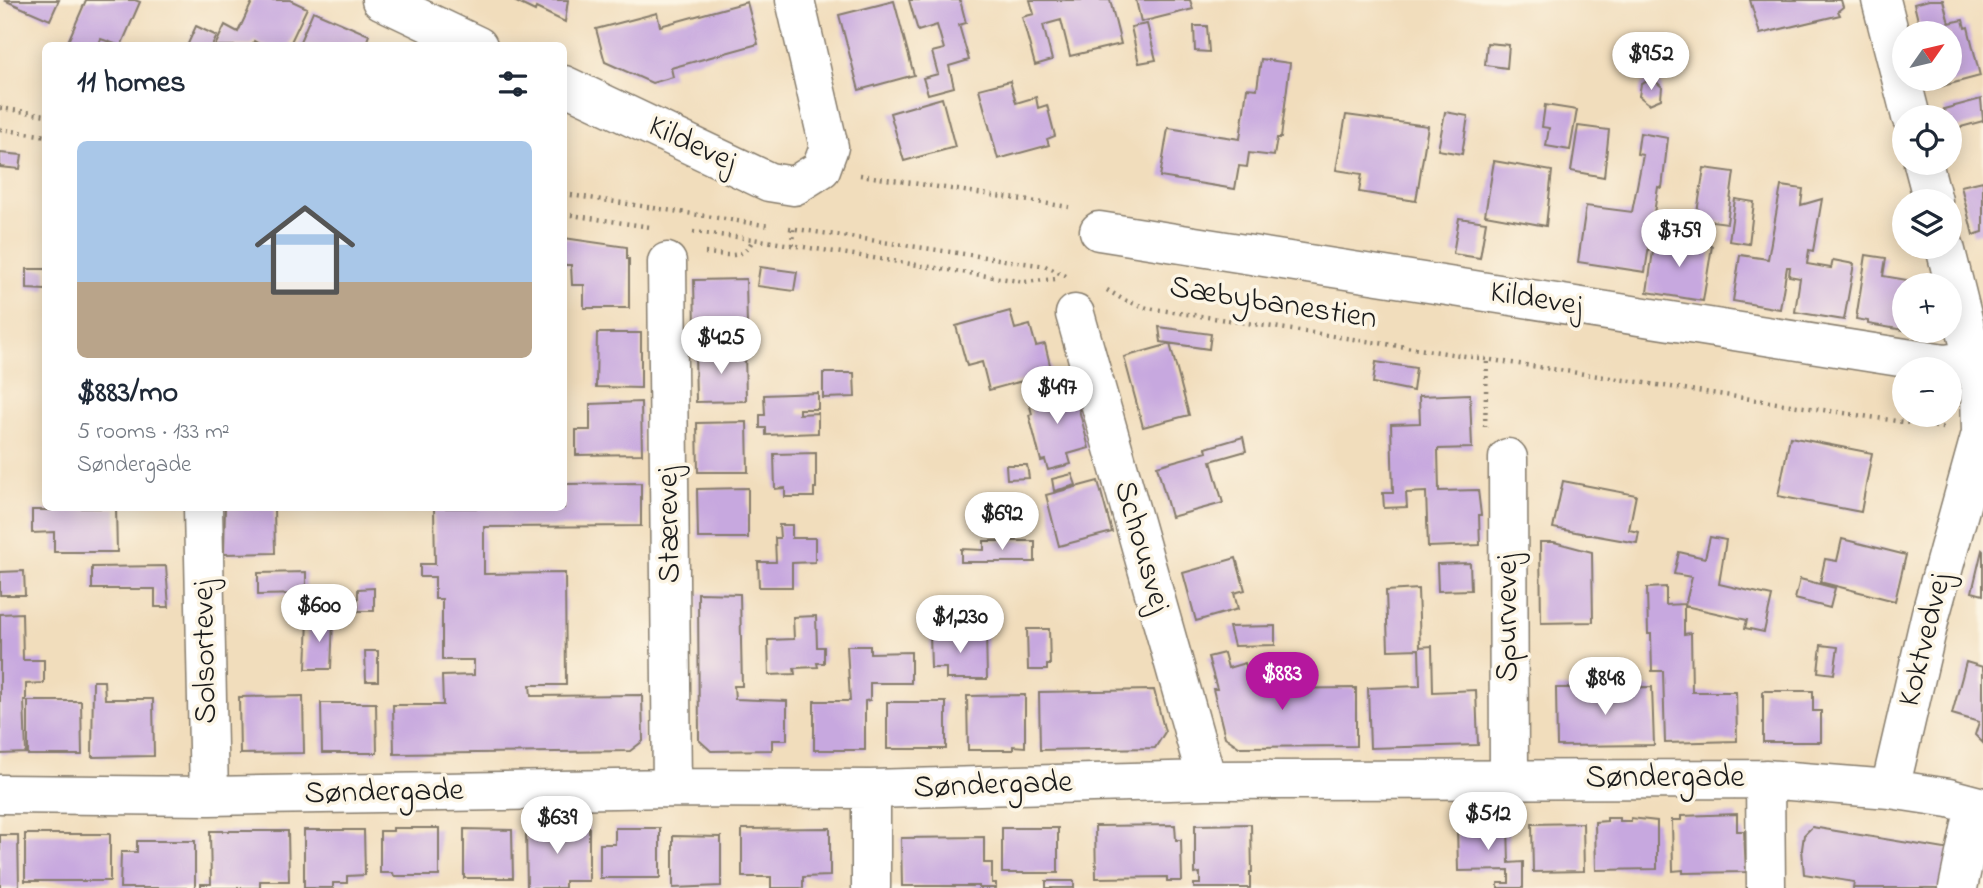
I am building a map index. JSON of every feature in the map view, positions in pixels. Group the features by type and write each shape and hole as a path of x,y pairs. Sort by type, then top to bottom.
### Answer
{"street":[{"path":"381,0 470,42"},
{"path":"795,0 829,147 821,169"},
{"path":"1881,0 1908,105"},
{"name":"Kildevej","path":"567,86 769,181 794,186 821,169"},
{"name":"Kildevej","path":"1099,231 1944,364 1979,378"},
{"name":"Stærevej","path":"670,241 672,788"},
{"name":"Koktvedvej","path":"1890,789 1931,613 1981,433 1979,378 1948,259"},
{"name":"Schousvej","path":"1072,296 1207,780"},
{"name":"Spurvevej","path":"1508,458 1509,778"},
{"name":"Solsortevej","path":"203,511 209,796"},
{"path":"1765,779 1766,888"},
{"name":"Søndergade","path":"0,794 209,796 672,788 871,789 1207,780 1765,779 1890,789 1979,806"},
{"path":"871,789 872,888"},
{"path":"1958,888 1979,806"}],"path":[{"path":"0,108 42,114"},
{"path":"0,129 42,135"},
{"path":"821,169 1080,209 1099,231"},
{"path":"567,194 1045,266 1072,296"},
{"path":"567,215 670,241 753,239 1025,282 1072,296"},
{"path":"792,245 793,228"},
{"path":"670,241 668,250 738,255 749,249 753,239"},
{"name":"Sæbybanestien","path":"1103,287 1124,300 1147,308 1981,433"},
{"path":"1487,360 1485,440 1508,458"}],"building":[{"path":"4,0 59,0 50,20"},
{"path":"86,0 140,2 123,42 101,39 100,42 68,42"},
{"path":"253,0 290,0 307,8 291,42 217,42 225,25 238,32"},
{"path":"512,0 568,0 565,22 536,8 535,11"},
{"path":"909,0 960,0 966,23 959,25 969,60 949,66 954,87 928,94 923,78 938,74 932,52 944,49 937,25 918,31"},
{"path":"1030,0 1110,0 1121,44 1070,56 1061,20 1043,25 1052,60 1035,65 1022,17 1034,14"},
{"path":"1136,0 1190,0 1193,9 1141,22"},
{"path":"1750,0 1841,0 1843,7 1838,11 1840,15 1760,34"},
{"path":"1943,0 1948,21 1918,21 1914,4"},
{"path":"894,1 914,75 859,90 839,15"},
{"path":"747,2 758,44 671,68 673,77 652,83 605,62 596,29 657,13 660,26"},
{"path":"313,11 369,35 366,42 300,42"},
{"path":"1963,20 1965,28 1968,27 1980,76 1962,81 1962,21 1958,21"},
{"path":"1147,24 1156,60 1139,63 1131,27"},
{"path":"196,26 217,36 214,42 189,42"},
{"path":"1194,26 1207,26 1209,52 1195,51"},
{"path":"1487,43 1509,45 1507,68 1485,65"},
{"path":"1261,59 1290,63 1281,138 1277,138 1274,156 1249,153 1247,167 1239,166 1235,189 1160,177 1168,128 1240,139 1247,88 1257,89"},
{"path":"1653,79 1662,87 1661,99 1649,104 1639,96 1641,84"},
{"path":"1010,81 1016,103 1036,97 1038,108 1047,105 1055,136 1047,139 1049,145 998,159 979,89"},
{"path":"942,98 955,147 904,161 890,113"},
{"path":"1981,99 1983,121 1962,127 1962,105 1959,105"},
{"path":"1545,105 1577,110 1570,150 1546,146 1549,128 1542,127"},
{"path":"1445,112 1468,116 1462,154 1438,150"},
{"path":"1346,115 1428,126 1416,201 1359,192 1362,174 1336,170"},
{"path":"1578,126 1609,130 1604,177 1571,171"},
{"path":"1640,133 1668,138 1662,188 1658,187 1645,272 1578,262 1586,206 1632,212 1643,155 1637,154"},
{"path":"0,153 22,155 20,169 0,167"},
{"path":"1494,161 1552,171 1546,226 1485,215"},
{"path":"1704,168 1734,172 1727,223 1696,219"},
{"path":"1983,181 1983,232 1973,235 1961,186"},
{"path":"1781,186 1803,189 1801,205 1822,199 1813,251 1809,250 1807,264 1831,268 1833,260 1854,264 1844,320 1795,312 1800,278 1789,276 1790,267 1787,267 1780,309 1733,301 1740,255 1768,259"},
{"path":"1735,199 1754,202 1749,244 1729,241"},
{"path":"1459,218 1486,222 1480,258 1453,254"},
{"path":"567,238 627,247 629,308 584,308 584,285 572,285 571,265 567,265"},
{"path":"1655,238 1712,246 1703,301 1647,292"},
{"path":"1866,255 1886,258 1883,276 1892,278 1892,328 1856,319"},
{"path":"760,267 797,272 794,291 757,286"},
{"path":"27,269 42,269 42,290 27,289"},
{"path":"746,279 747,327 695,328 694,280"},
{"path":"1010,311 1015,329 1030,325 1036,346 1045,344 1052,373 989,390 982,362 967,366 956,326"},
{"path":"1159,327 1211,334 1209,349 1161,342"},
{"path":"597,333 641,333 641,388 596,387"},
{"path":"1170,344 1189,415 1143,427 1124,357"},
{"path":"745,349 746,401 696,402 695,350"},
{"path":"1376,362 1416,368 1413,391 1373,383"},
{"path":"823,373 854,373 855,397 823,398"},
{"path":"1069,384 1074,403 1077,402 1089,448 1068,454 1071,464 1048,470 1045,460 1041,461 1029,415 1032,414 1027,395"},
{"path":"818,393 818,409 799,409 799,414 818,413 818,433 766,435 766,428 760,428 760,415 765,415 764,395"},
{"path":"1470,394 1472,448 1438,449 1439,491 1478,490 1480,545 1428,547 1426,492 1406,493 1407,507 1384,508 1383,493 1393,493 1391,424 1420,423 1419,396"},
{"path":"641,402 642,454 576,455 576,430 590,430 590,404"},
{"path":"747,422 748,472 698,472 697,423"},
{"path":"1243,437 1246,451 1211,461 1223,503 1171,517 1157,466 1207,452 1206,448"},
{"path":"1790,437 1872,453 1861,512 1778,496"},
{"path":"816,453 814,497 785,497 785,488 775,489 774,454"},
{"path":"1006,465 1027,465 1029,478 1007,479"},
{"path":"1072,474 1076,485 1054,491 1052,479"},
{"path":"1098,481 1112,532 1059,546 1046,495"},
{"path":"1563,481 1636,495 1629,530 1639,532 1637,543 1553,528"},
{"path":"641,483 641,526 484,527 484,574 565,573 566,685 530,685 531,696 642,695 643,741 630,751 394,754 393,705 443,705 442,676 474,675 474,660 442,660 442,599 435,599 435,577 420,577 420,564 435,564 434,511 567,511 567,484"},
{"path":"748,488 748,538 698,538 697,489"},
{"path":"32,510 116,511 117,552 54,552 54,532 32,533"},
{"path":"225,511 274,511 275,553 224,554"},
{"path":"779,525 792,525 792,538 815,538 815,562 792,563 792,587 759,587 758,562 776,562 775,538 780,538"},
{"path":"1710,537 1726,540 1719,584 1772,596 1764,632 1745,628 1747,620 1685,606 1692,577 1674,574 1679,552 1705,558"},
{"path":"1842,539 1906,555 1895,601 1820,582 1825,559 1837,561"},
{"path":"984,541 1035,541 1035,562 961,562 961,549 984,550"},
{"path":"1540,542 1554,542 1592,552 1593,622 1541,623"},
{"path":"1983,551 1983,595 1972,592"},
{"path":"1236,558 1245,590 1234,593 1238,609 1196,621 1183,573"},
{"path":"1470,563 1471,590 1438,591 1437,564"},
{"path":"166,566 169,607 155,607 155,589 92,589 92,567"},
{"path":"24,571 25,595 0,595 0,572"},
{"path":"306,572 306,594 258,595 258,573"},
{"path":"1800,579 1835,588 1830,608 1795,599"},
{"path":"1666,587 1666,605 1684,604 1684,634 1691,633 1692,692 1736,692 1737,741 1665,743 1663,671 1652,671 1647,588"},
{"path":"374,588 374,611 358,611 358,589"},
{"path":"1418,589 1420,647 1432,646 1433,692 1476,690 1478,745 1370,748 1368,688 1420,686 1419,649 1388,650 1386,591"},
{"path":"698,593 740,594 742,686 734,686 735,699 787,701 787,740 772,740 772,750 711,751 699,740"},
{"path":"22,613 23,660 44,660 44,683 26,684 26,753 0,754 0,614"},
{"path":"816,616 817,647 824,647 824,663 817,663 818,667 794,668 795,674 769,675 768,640 794,639 793,617"},
{"path":"308,619 333,620 331,669 306,669"},
{"path":"1275,626 1275,645 1234,646 1229,627"},
{"path":"1027,629 1049,629 1050,665 1047,665 1047,670 1028,670"},
{"path":"986,632 987,679 946,679 946,668 931,668 930,633"},
{"path":"1821,645 1838,647 1834,674 1818,672"},
{"path":"847,646 870,646 870,653 911,652 911,683 870,683 870,700 865,701 865,750 814,750 814,701 850,701"},
{"path":"365,651 378,651 378,681 366,681"},
{"path":"1224,653 1228,668 1245,663 1253,689 1356,688 1356,746 1239,747 1225,737 1213,689 1217,689 1208,657"},
{"path":"1966,662 1983,667 1983,743 1975,735 1979,722 1952,714"},
{"path":"93,681 104,681 105,699 153,699 154,756 92,757"},
{"path":"1652,687 1654,745 1557,746 1556,688"},
{"path":"1154,690 1165,732 1155,748 1040,750 1039,692"},
{"path":"1763,691 1813,691 1813,711 1821,711 1821,742 1763,742"},
{"path":"1025,695 1025,747 1013,746 1013,750 968,750 967,696"},
{"path":"303,696 304,753 240,754 239,697"},
{"path":"28,701 81,701 82,755 28,755"},
{"path":"887,702 946,702 946,749 887,749"},
{"path":"321,703 376,703 377,753 322,753"},
{"path":"1737,814 1737,831 1744,831 1746,872 1673,871 1672,820 1681,820 1681,816"},
{"path":"1607,818 1620,818 1620,821 1631,821 1631,818 1657,821 1657,869 1596,870 1595,822 1607,821"},
{"path":"1583,823 1584,871 1533,872 1532,824"},
{"path":"1251,824 1250,888 1194,888 1194,884 1200,884 1200,873 1195,874 1195,825"},
{"path":"1508,824 1509,863 1523,862 1523,888 1498,888 1498,883 1509,883 1509,870 1458,871 1457,825"},
{"path":"1175,825 1176,840 1181,840 1182,881 1167,881 1167,877 1096,878 1095,826"},
{"path":"589,827 589,881 565,881 565,888 527,888 526,828"},
{"path":"1812,827 1951,850 1945,888 1853,888 1854,882 1804,874 1804,835"},
{"path":"393,828 439,828 439,876 394,876 393,873 380,873 380,831 393,831"},
{"path":"615,828 660,828 660,878 600,878 600,844 615,844"},
{"path":"830,828 830,876 803,877 803,888 771,888 771,877 742,877 742,829"},
{"path":"1002,828 1058,828 1058,873 1002,873"},
{"path":"464,829 512,830 513,878 464,878"},
{"path":"304,830 364,830 365,875 347,876 347,883 333,883 333,888 304,888"},
{"path":"210,831 288,831 289,881 260,881 260,888 201,888 201,884 211,884"},
{"path":"25,834 110,834 110,881 25,881"},
{"path":"0,835 18,835 19,888 0,888"},
{"path":"673,836 721,837 721,886 673,888"},
{"path":"984,837 984,863 992,863 992,883 996,883 996,888 902,886 901,838"},
{"path":"137,841 195,841 195,888 120,888 121,852 137,852"},
{"path":"1046,881 1074,881 1074,888 1046,888"}]}
